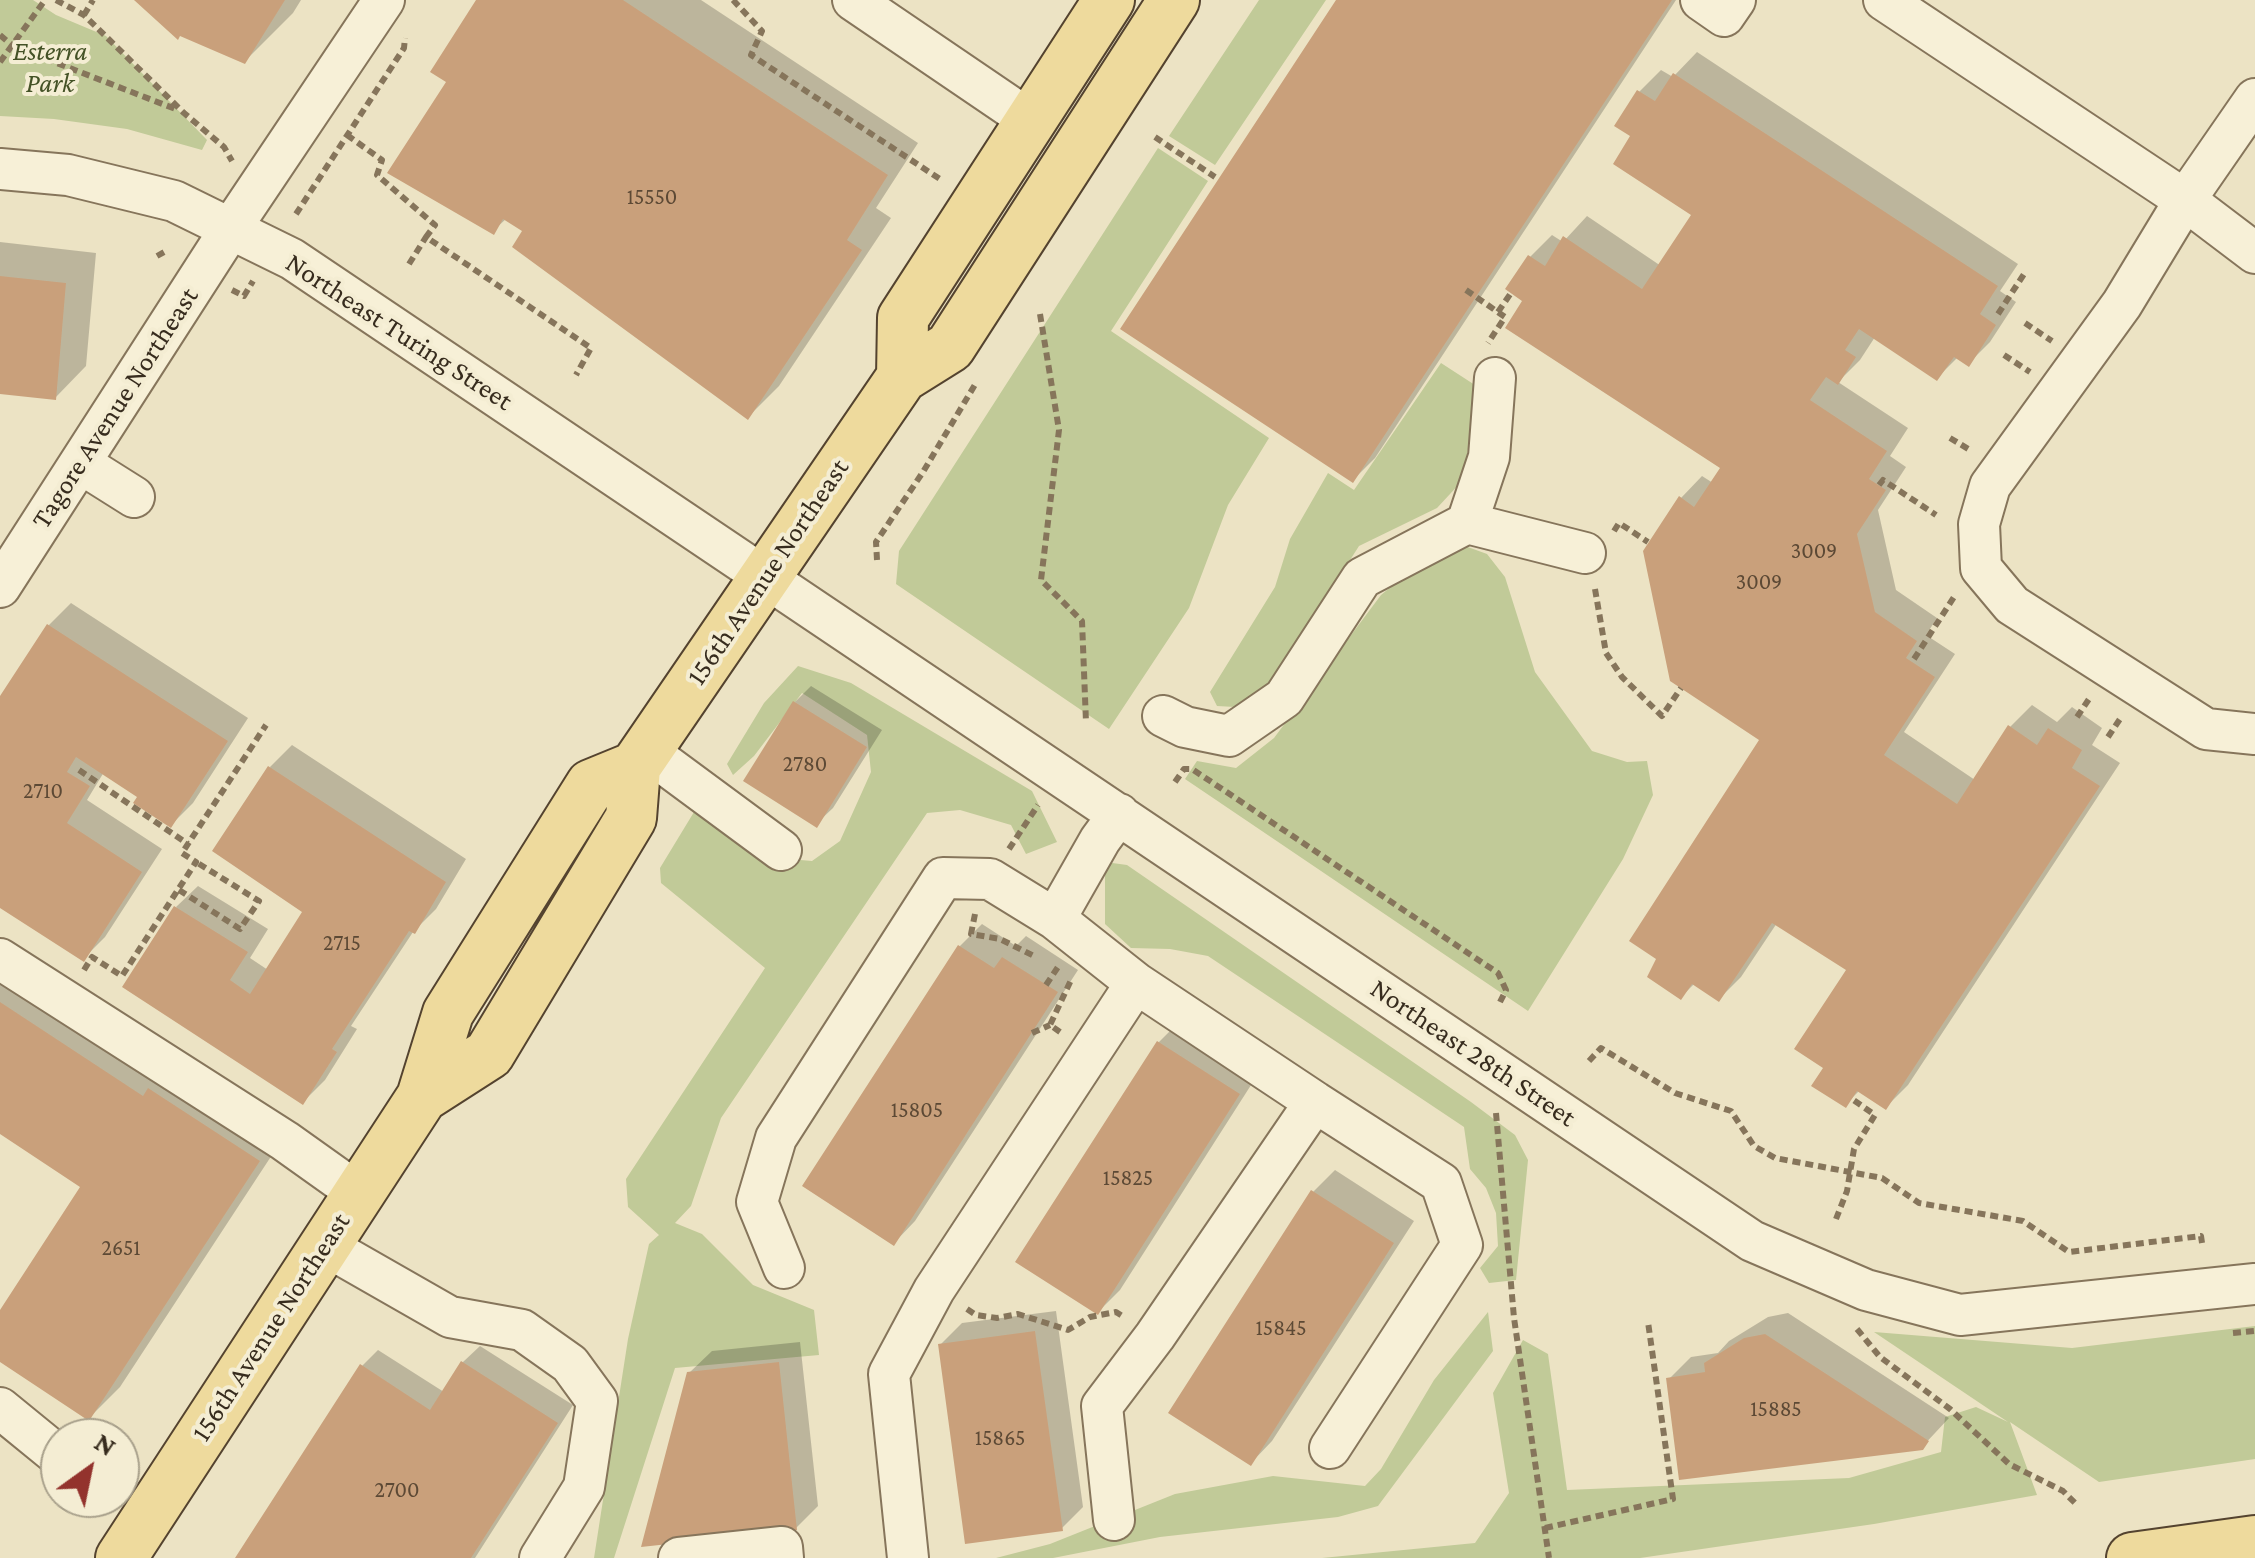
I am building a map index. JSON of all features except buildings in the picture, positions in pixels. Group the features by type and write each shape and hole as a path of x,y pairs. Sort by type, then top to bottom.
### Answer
{"main road":[{"path":"902,377 902,318 1110,0"},
{"name":"156th Avenue Northeast","path":"422,1097 489,1054 594,911 631,818 641,759 902,377 950,347 1174,0"},
{"name":"156th Avenue Northeast","path":"140,1498 324,1245 422,1097 448,1013 592,785 641,759"},
{"name":"156th Avenue Northeast","path":"121,1558 131,1518"},
{"path":"2132,1558 2255,1541"}],"street":[{"name":"Tagore Avenue Northeast","path":"0,587 231,228 384,0"},
{"path":"853,0 1031,121"},
{"path":"1701,0 1724,16 1735,0"},
{"path":"1884,0 2185,200 2255,253"},
{"path":"2255,98 2185,200 2122,304 1990,486 1979,524 1981,568 2012,605 2206,729 2255,734"},
{"name":"Northeast Turing Street","path":"0,169 68,175 174,200 292,260 764,575"},
{"path":"1467,524 1489,457 1489,366"},
{"path":"80,463 134,497"},
{"path":"1163,716 1185,728 1229,736 1284,698 1362,578 1467,524 1596,560"},
{"name":"Northeast 28th Street","path":"764,575 1752,1241 1866,1290 1960,1315 2255,1284"},
{"path":"641,759 781,850"},
{"path":"1055,919 1119,814"},
{"path":"784,1268 756,1202 776,1138 942,878 990,879 1055,919 1136,983 1441,1182 1462,1245 1330,1448"},
{"path":"0,959 285,1141 358,1193"},
{"path":"908,1558 889,1374 934,1290 1136,983"},
{"path":"1114,1520 1102,1406 1155,1336 1314,1102"},
{"path":"324,1245 450,1317 522,1330 570,1364 597,1401 584,1487 540,1558"},
{"path":"0,1408 40,1441"},
{"path":"0,1448 40,1454"},
{"path":"679,1558 782,1547 783,1558"}],"path":[{"path":"0,62 46,0"},
{"path":"56,0 84,15 224,147 232,162"},
{"path":"84,15 93,0"},
{"path":"733,0 762,32 752,55 948,185"},
{"path":"0,35 13,46 184,112"},
{"path":"347,135 382,160 377,175 435,225 409,264"},
{"path":"1155,137 1214,177"},
{"path":"296,214 307,196"},
{"path":"426,238 592,348 576,375"},
{"path":"157,256 166,251"},
{"path":"1998,314 2026,271"},
{"path":"244,296 253,282"},
{"path":"1466,290 1505,317 1489,366"},
{"path":"1498,312 1511,293"},
{"path":"1040,314 1059,430 1040,580 1082,621 1086,722"},
{"path":"2026,323 2037,330"},
{"path":"2004,355 2015,362"},
{"path":"1950,438 1971,450"},
{"path":"1879,486 1883,480 1936,515"},
{"path":"1648,542 1619,524 1596,560 1594,598 1606,654 1622,677 1662,716 1681,688"},
{"path":"876,542 877,560"},
{"path":"1914,659 1954,598"},
{"path":"2077,717 2084,706"},
{"path":"179,890 240,929 259,901 182,853 266,725"},
{"path":"2108,737 2115,726"},
{"path":"1175,782 1184,769 1192,769 1498,973 1506,990 1500,1002"},
{"path":"79,770 188,844"},
{"path":"1020,833 1041,800"},
{"path":"92,957 122,976 196,862"},
{"path":"976,907 971,934 1000,940 1073,977 1050,1025 1032,1034"},
{"path":"1050,1025 1090,1052"},
{"path":"1589,1061 1600,1048 1674,1093 1731,1111 1754,1146 1775,1158 1882,1178 1920,1203 2023,1221 2069,1252 2201,1236 2202,1243"},
{"path":"1836,1219 1847,1191 1854,1148 1875,1115 1852,1099"},
{"path":"1496,1108 1514,1318 1549,1558"},
{"path":"934,1290 976,1314 997,1318 1018,1314 1068,1330 1090,1318 1116,1312 1155,1336"},
{"path":"1848,1321 1880,1356 1950,1409 2008,1464 2063,1492 2076,1505"},
{"path":"1545,1528 1673,1500 1648,1322"},
{"path":"2232,1333 2255,1331"}],"green space":[{"name":"Esterra Park","path":"0,0 33,0 56,15 106,36 207,140 202,150 127,129 0,116"},
{"path":"1259,0 1326,0 1215,165 1169,136"},
{"path":"1158,148 1208,181 1111,331 1269,438 1228,505 1189,608 1109,729 896,584 899,551"},
{"path":"1441,363 1478,387 1463,480 1437,508 1359,546 1270,685 1235,707 1217,706 1210,692 1275,587 1290,539 1328,473 1354,490"},
{"path":"1465,546 1487,554 1505,577 1535,672 1592,751 1627,762 1647,761 1653,795 1623,859 1528,1011 1185,779 1197,761 1236,768 1274,738 1381,595 1410,571"},
{"path":"798,666 851,683 1032,791 1057,842 1026,854 1011,825 960,810 927,813 721,1118 691,1206 675,1223 702,1234 753,1285 814,1310 819,1355 675,1368 614,1558 594,1558 628,1339 649,1244 659,1235 628,1207 626,1179 765,968 661,883 660,868 694,812 712,809 777,858 812,861 840,841 871,772 867,735 802,693 754,756 733,775 727,764 764,703"},
{"path":"1105,862 1127,865 1515,1135 1528,1160 1516,1280 1489,1283 1480,1268 1498,1246 1496,1213 1486,1188 1470,1169 1464,1127 1208,956 1170,949 1131,948 1105,924"},
{"path":"1488,1312 1493,1351 1378,1506 1338,1517 1160,1537 1053,1558 996,1558 1050,1544 1175,1494 1273,1476 1365,1486 1381,1469 1434,1380"},
{"path":"2255,1326 2255,1459 2099,1482 2010,1422 2037,1495 1874,1524 1640,1558 1322,1558 1475,1543 1509,1493 1493,1393 1523,1340 1548,1354 1567,1490 1849,1478 1941,1452 1945,1417 1976,1407 2008,1422 1874,1332 2072,1348"}]}
